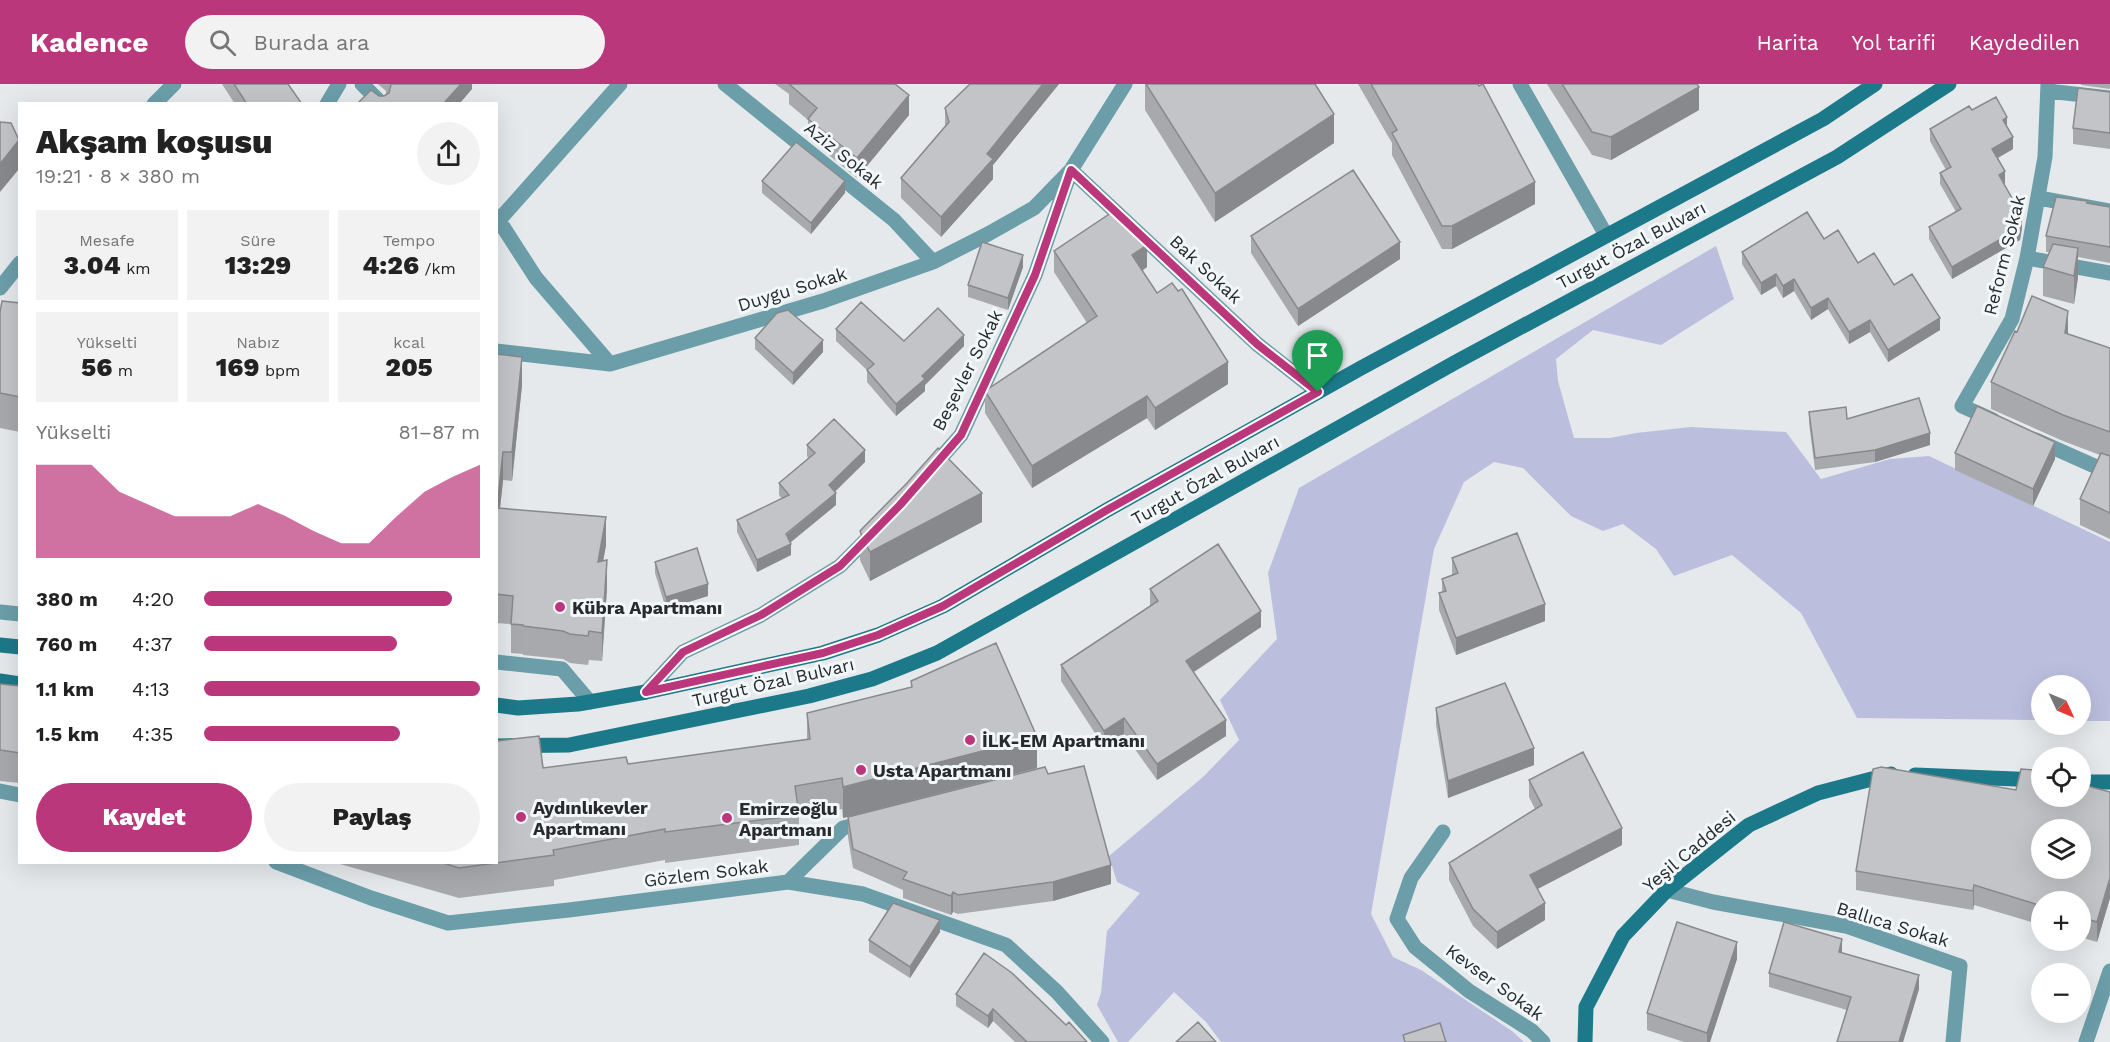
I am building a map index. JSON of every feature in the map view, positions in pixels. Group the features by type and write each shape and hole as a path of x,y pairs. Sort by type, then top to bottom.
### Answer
{"street":[{"path":"156,102 174,84"},
{"path":"328,102 339,84"},
{"path":"362,84 380,102"},
{"path":"610,364 536,278 498,218 620,84"},
{"name":"Aziz Sokak","path":"725,84 894,220 933,262"},
{"name":"Beşevler Sokak","path":"923,479 961,435 1035,275 1071,170 1125,84"},
{"path":"1520,84 1606,235"},
{"name":"Turgut Özal Bulvarı","path":"498,705 518,708 591,702 823,653 878,635 943,606 1078,526 1318,392 1823,119 1875,84"},
{"name":"Turgut Özal Bulvarı","path":"498,746 569,745 809,696 872,679 937,653 1446,368 1837,157 1949,84"},
{"path":"2048,87 2110,98"},
{"name":"Reform Sokak","path":"2005,425 1962,406 2012,319 2039,198 2045,157 2048,87"},
{"name":"Duygu Sokak","path":"498,351 610,364 823,301 933,262 988,234 1034,208 1071,170"},
{"name":"Bak Sokak","path":"1071,170 1257,344 1318,392"},
{"path":"2039,198 2110,211"},
{"path":"2027,258 2110,273"},
{"path":"0,288 18,265"},
{"path":"2026,435 2110,473"},
{"path":"646,692 683,652 761,615 840,566 885,520"},
{"path":"0,612 18,614"},
{"path":"0,645 18,647"},
{"path":"498,662 562,669 591,702"},
{"path":"0,681 18,684"},
{"name":"Yeşil Caddesi","path":"1585,1042 1586,1007 1623,936 1667,890 1749,825 1818,793 1891,774 2031,780"},
{"path":"2091,782 2110,782"},
{"path":"0,791 18,795"},
{"path":"788,882 843,828 876,819"},
{"name":"Kevser Sokak","path":"1443,832 1411,878 1397,919 1415,947 1469,991 1532,1031 1543,1042"},
{"name":"Gözlem Sokak","path":"281,864 371,898 448,922 569,910 788,882 863,894 1006,945 1057,992 1102,1042"},
{"name":"Ballıca Sokak","path":"1667,890 1713,902 1846,926 1960,966 1953,1042"},
{"path":"2086,1042 2110,971"}],"shaded area":[{"path":"1716,246 1734,299 1661,345 1593,330 1556,359 1558,381 1574,438 1610,438 1691,427 1786,432 1821,479 1890,459 1929,456 2110,542 2110,721 2091,721 2091,675 2031,675 2031,720 1857,718 1801,613 1732,555 1674,576 1656,549 1623,524 1603,531 1571,516 1523,468 1494,462 1464,482 1434,549 1371,914 1393,957 1421,970 1512,1031 1524,1042 1221,1042 1206,1022 1174,992 1128,1042 1118,1042 1097,1005 1101,993 1107,931 1140,893 1117,882 1109,856 1203,777 1239,740 1220,700 1277,639 1268,573 1299,488"}],"building":[{"path":"234,84 288,84 301,102 246,102"},
{"path":"391,84 461,84 445,102 359,102 371,90 379,96 389,93"},
{"path":"789,84 895,84 909,95 857,158 808,119 817,108"},
{"path":"970,84 1043,84 987,154 993,159 941,217 901,178 949,122 945,108"},
{"path":"1146,84 1315,84 1334,114 1215,193"},
{"path":"1371,84 1478,84 1479,86 1483,84 1535,182 1452,226 1442,226 1392,133 1397,130"},
{"path":"1562,84 1697,84 1699,87 1611,137 1592,132"},
{"path":"2078,88 2110,92 2110,133 2073,128"},
{"path":"1996,97 2007,117 2003,120 2013,137 1992,149 2005,171 1999,175 2022,216 2020,228 1952,267 1929,227 1961,209 1940,173 1951,167 1930,129 1969,106 1972,110"},
{"path":"0,122 11,123 18,141 0,164"},
{"path":"796,142 845,181 811,223 762,181"},
{"path":"1353,170 1400,242 1298,309 1251,236"},
{"path":"2056,197 2110,207 2110,247 2046,236"},
{"path":"1120,207 1147,245 1132,255 1157,293 1172,283 1178,291 1182,289 1228,362 1155,408 1147,396 1032,466 985,391 1097,316 1054,251"},
{"path":"1807,212 1824,239 1838,230 1858,263 1874,253 1894,285 1912,274 1940,318 1888,350 1870,320 1849,332 1828,298 1811,308 1794,279 1783,286 1776,274 1761,283 1742,252"},
{"path":"982,242 1023,255 1008,298 968,285"},
{"path":"2053,244 2078,248 2074,276 2043,267"},
{"path":"2032,296 2068,311 2065,333 2110,348 2110,432 2063,415 1991,382 2015,331 2017,332"},
{"path":"2,301 18,303 18,397 0,393"},
{"path":"861,302 904,341 938,308 964,335 922,376 925,379 896,404 867,370 874,364 836,329"},
{"path":"788,310 823,340 793,373 755,338 777,313"},
{"path":"498,354 522,357 512,452 503,452 498,499"},
{"path":"1919,398 1930,433 1875,450 1815,458 1809,412 1846,407 1847,419"},
{"path":"1977,406 2055,442 2033,489 1955,453"},
{"path":"834,419 865,450 829,485 836,493 786,534 791,544 757,560 737,520 789,495 779,483 815,453 807,445"},
{"path":"938,448 982,493 870,552 860,531"},
{"path":"2101,453 2110,456 2110,513 2080,499"},
{"path":"498,508 606,517 598,562 607,560 602,633 589,631 588,636 511,624 513,596 498,594"},
{"path":"1517,533 1545,604 1456,638 1439,593 1446,591 1442,579 1458,573 1452,558"},
{"path":"1218,544 1261,611 1186,661 1226,720 1157,764 1124,718 1104,731 1061,665 1158,601 1150,589"},
{"path":"697,548 708,584 666,597 655,562"},
{"path":"996,643 1037,737 843,787 842,778 795,786 799,815 665,832 665,829 553,850 554,855 498,863 498,741 539,736 543,768 626,757 628,764 810,739 807,713 912,687 911,681"},
{"path":"1505,683 1534,748 1448,781 1436,708"},
{"path":"0,684 18,686 18,753 0,750"},
{"path":"1583,752 1622,828 1530,875 1545,903 1497,932 1473,909 1449,863 1542,805 1529,780"},
{"path":"1084,766 1111,865 1053,882 958,895 953,892 951,896 903,879 907,872 853,849 848,817 1045,767 1048,774"},
{"path":"1881,767 2016,790 2021,769 2031,770 2031,807 2091,807 2091,787 2110,792 2110,878 2097,922 2091,920 2091,891 2031,891 2031,903 1974,885 1973,891 1856,871 1873,769"},
{"path":"446,864 488,864 459,868"},
{"path":"893,903 940,920 910,967 869,940"},
{"path":"1677,922 1737,942 1707,1033 1647,1013"},
{"path":"1784,922 1842,939 1839,952 1919,975 1899,1042 1837,1042 1851,997 1769,973"},
{"path":"984,953 1012,973 1066,1025 1069,1022 1087,1042 1027,1042 993,1009 988,1016 956,994"},
{"path":"1198,1022 1216,1042 1176,1042"},
{"path":"1440,1023 1446,1042 1405,1042 1403,1035"}],"place":[{"name":"Kübra Apartmanı","path":"560,607"},
{"name":"İLK-EM Apartmanı","path":"970,740"},
{"name":"Usta Apartmanı","path":"861,770"},
{"name":"Aydınlıkevler Apartmanı","path":"521,817"},
{"name":"Emirzeoğlu Apartmanı","path":"727,818"}],"route":[{"path":"1071,170 1257,344 1318,392 1107,510 943,606 878,635 823,653 646,692 683,652 761,615 840,566 900,505 961,435 1035,275 1071,170"}]}
